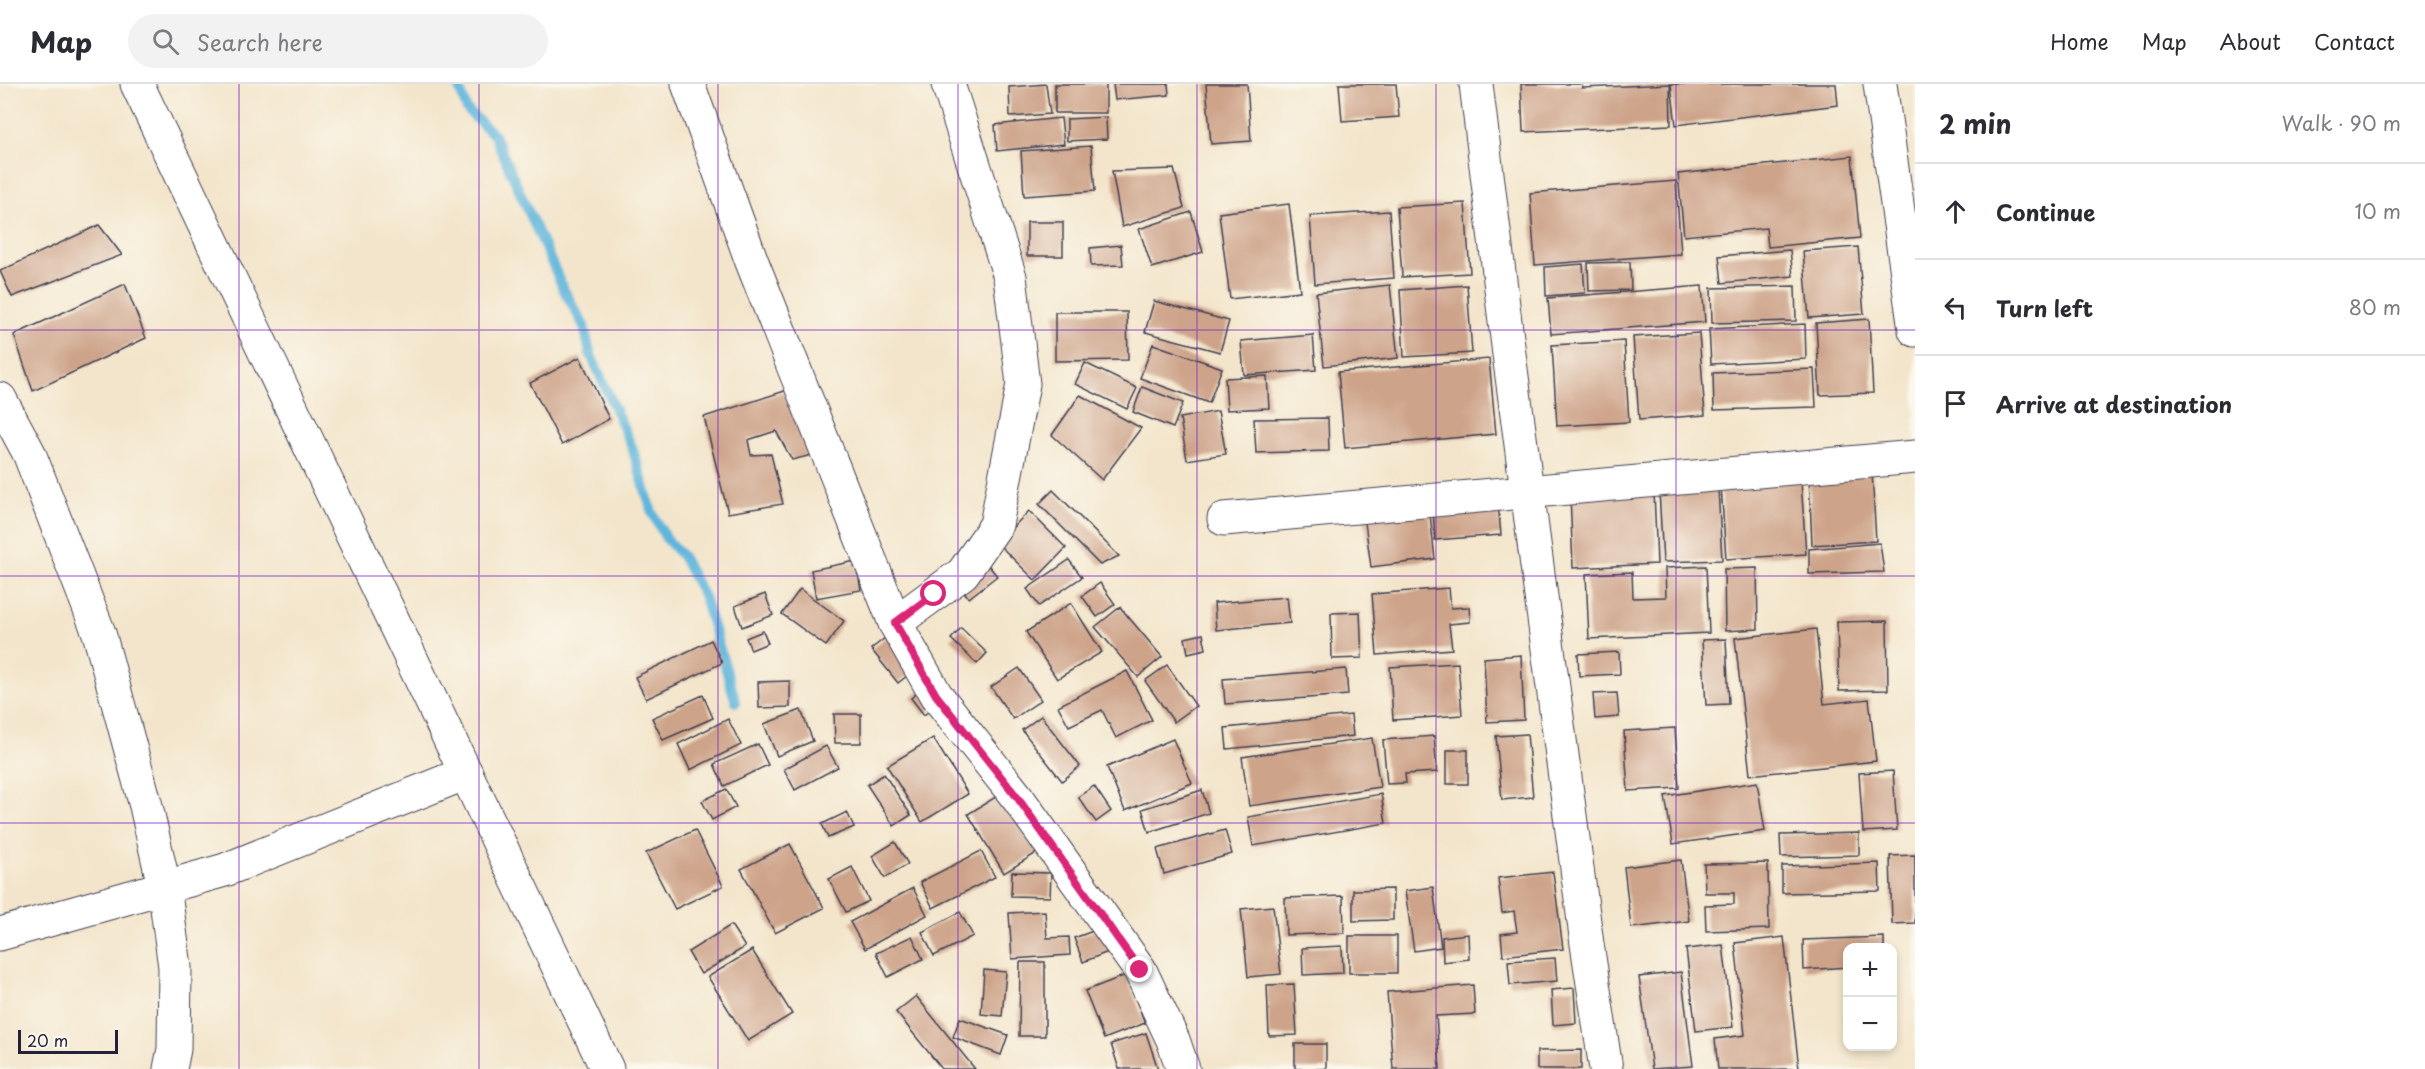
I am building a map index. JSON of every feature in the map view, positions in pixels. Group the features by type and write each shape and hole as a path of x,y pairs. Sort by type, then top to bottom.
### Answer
{"street":[{"path":"137,84 607,1069"},
{"path":"688,84 752,262 895,623 936,695 1017,797 1140,970 1173,1040 1183,1069"},
{"path":"895,623 963,573 996,525 1023,384 1010,277 948,84"},
{"path":"1476,84 1587,944 1606,1069"},
{"path":"1880,84 1915,330"},
{"path":"0,399 29,453 99,633 146,806 164,886 175,967 174,1049 170,1069"},
{"path":"1224,519 1915,457"},
{"path":"0,934 225,870 466,773"}],"building":[{"path":"1046,84 1050,114 1010,117 1009,87"},
{"path":"1055,84 1106,84 1106,113 1055,113"},
{"path":"1113,84 1168,84 1169,95 1115,100"},
{"path":"1206,84 1247,84 1251,141 1211,144"},
{"path":"1339,84 1396,84 1399,117 1342,121"},
{"path":"1521,84 1582,84 1582,88 1670,84 1671,125 1523,132"},
{"path":"1671,84 1836,84 1838,105 1676,125"},
{"path":"1106,117 1107,139 1067,141 1067,119"},
{"path":"1061,118 1064,144 997,151 995,125"},
{"path":"1091,146 1095,191 1024,196 1021,151"},
{"path":"1852,156 1860,238 1768,247 1766,228 1684,236 1678,174"},
{"path":"1174,169 1184,208 1122,227 1112,171"},
{"path":"1676,181 1681,254 1535,265 1530,193"},
{"path":"1465,203 1470,273 1402,277 1397,207"},
{"path":"1289,204 1300,291 1230,299 1219,213"},
{"path":"1389,211 1394,278 1315,284 1310,216"},
{"path":"1191,212 1203,252 1152,268 1139,229"},
{"path":"1027,222 1063,222 1063,256 1027,256"},
{"path":"99,225 122,255 12,297 0,271"},
{"path":"1121,245 1123,265 1091,266 1090,248"},
{"path":"1858,247 1864,314 1809,318 1803,251"},
{"path":"1790,250 1793,276 1722,283 1719,256"},
{"path":"1630,262 1631,290 1589,291 1588,263"},
{"path":"1583,264 1585,293 1546,296 1545,267"},
{"path":"125,284 146,338 33,391 14,335"},
{"path":"1390,285 1398,358 1324,366 1316,293"},
{"path":"1467,285 1472,353 1404,357 1400,290"},
{"path":"1702,286 1705,322 1551,334 1548,298"},
{"path":"1795,286 1796,321 1712,323 1711,288"},
{"path":"1154,301 1229,321 1220,352 1145,332"},
{"path":"1055,312 1127,312 1128,360 1055,361"},
{"path":"1869,319 1873,393 1820,395 1816,323"},
{"path":"1805,324 1806,359 1711,364 1709,329"},
{"path":"1699,333 1705,415 1639,420 1633,337"},
{"path":"1313,335 1316,370 1244,375 1241,341"},
{"path":"1624,341 1629,422 1557,426 1552,345"},
{"path":"1153,344 1222,368 1209,403 1140,378"},
{"path":"580,357 609,419 562,445 530,383"},
{"path":"1489,359 1496,434 1345,448 1338,372"},
{"path":"1085,363 1137,388 1127,409 1075,384"},
{"path":"1814,369 1816,407 1714,410 1713,373"},
{"path":"1267,376 1269,408 1227,410 1225,378"},
{"path":"1142,387 1183,403 1173,428 1133,412"},
{"path":"791,389 820,453 792,460 776,431 748,440 751,455 771,454 783,504 728,513 704,417"},
{"path":"1080,395 1141,428 1102,480 1052,435"},
{"path":"1218,411 1226,454 1187,460 1180,418"},
{"path":"1328,418 1329,451 1256,453 1254,419"},
{"path":"1872,472 1876,541 1812,545 1809,476"},
{"path":"1801,481 1806,554 1726,559 1721,486"},
{"path":"1718,488 1722,560 1663,562 1659,491"},
{"path":"1053,490 1119,556 1100,565 1039,504"},
{"path":"1654,491 1657,564 1573,568 1570,495"},
{"path":"1498,504 1501,535 1435,540 1433,509"},
{"path":"1429,506 1435,559 1371,567 1364,515"},
{"path":"1029,511 1066,548 1035,580 997,543"},
{"path":"1880,543 1884,572 1809,574 1809,549"},
{"path":"984,560 997,576 969,598 956,582"},
{"path":"1069,560 1082,577 1039,606 1027,589"},
{"path":"856,561 861,590 816,598 811,570"},
{"path":"1706,566 1709,633 1589,639 1586,574 1632,572 1633,598 1666,597 1665,568"},
{"path":"1757,568 1758,629 1725,631 1724,569"},
{"path":"1100,583 1115,604 1097,617 1082,596"},
{"path":"1449,588 1451,608 1469,607 1470,622 1449,624 1452,649 1377,655 1372,594"},
{"path":"800,589 844,621 826,646 782,614"},
{"path":"765,594 773,615 742,627 735,606"},
{"path":"1287,597 1290,623 1216,630 1214,603"},
{"path":"1071,603 1102,652 1057,679 1026,632"},
{"path":"1120,607 1162,657 1138,677 1095,627"},
{"path":"1360,612 1362,658 1332,659 1331,613"},
{"path":"1887,621 1888,690 1839,691 1837,622"},
{"path":"961,628 987,653 977,664 951,639"},
{"path":"1816,629 1824,704 1869,699 1876,761 1750,775 1735,638"},
{"path":"763,631 768,643 751,650 746,638"},
{"path":"890,634 917,668 898,683 871,649"},
{"path":"1203,634 1206,649 1188,653 1185,638"},
{"path":"1726,639 1729,704 1706,705 1702,640"},
{"path":"711,640 722,663 646,699 635,677"},
{"path":"1619,652 1620,674 1579,676 1578,654"},
{"path":"1521,655 1524,720 1487,722 1484,658"},
{"path":"1458,663 1462,715 1393,720 1390,667"},
{"path":"1167,665 1196,706 1174,722 1145,681"},
{"path":"1019,668 1041,700 1013,719 991,687"},
{"path":"1346,669 1348,695 1225,704 1223,679"},
{"path":"1127,671 1152,720 1116,738 1102,710 1069,726 1058,706"},
{"path":"790,681 790,707 759,708 758,682"},
{"path":"923,688 937,705 924,715 911,698"},
{"path":"1617,693 1619,717 1595,719 1593,694"},
{"path":"703,695 713,718 663,740 652,718"},
{"path":"801,710 813,741 777,756 764,724"},
{"path":"834,714 861,714 861,743 835,743"},
{"path":"1351,715 1353,736 1227,749 1225,728"},
{"path":"1041,716 1080,766 1062,781 1022,730"},
{"path":"728,719 741,745 690,770 678,744"},
{"path":"1675,728 1679,788 1628,791 1624,731"},
{"path":"1527,734 1533,797 1502,800 1496,736"},
{"path":"1434,736 1437,772 1405,774 1406,783 1387,784 1383,740"},
{"path":"933,738 968,794 922,822 887,766"},
{"path":"1372,738 1380,787 1249,806 1242,757"},
{"path":"1173,739 1192,783 1125,811 1107,767"},
{"path":"758,744 768,765 724,786 714,764"},
{"path":"826,746 838,767 795,790 784,769"},
{"path":"1447,750 1468,750 1468,784 1447,784"},
{"path":"1893,771 1897,830 1863,832 1859,773"},
{"path":"884,774 911,815 894,826 867,785"},
{"path":"1020,782 1056,841 1004,873 968,814"},
{"path":"1757,782 1765,831 1673,844 1665,796"},
{"path":"1094,786 1111,811 1096,822 1078,797"},
{"path":"726,789 736,807 712,820 702,801"},
{"path":"1202,790 1209,813 1149,832 1142,809"},
{"path":"1381,794 1386,823 1253,846 1248,817"},
{"path":"847,812 854,827 828,838 822,824"},
{"path":"695,830 723,886 675,909 646,853"},
{"path":"1225,830 1232,854 1164,874 1157,849"},
{"path":"1859,833 1859,855 1781,857 1780,835"},
{"path":"895,842 908,864 885,878 872,856"},
{"path":"790,844 824,908 775,933 741,869"},
{"path":"981,851 995,877 933,908 920,882"},
{"path":"1915,855 1915,923 1892,924 1890,856"},
{"path":"1681,860 1689,921 1631,928 1624,867"},
{"path":"1768,863 1769,929 1706,931 1705,905 1734,904 1734,893 1705,893 1704,864"},
{"path":"1879,863 1880,891 1782,893 1782,866"},
{"path":"852,867 869,901 846,912 829,879"},
{"path":"1012,872 1051,873 1050,897 1011,896"},
{"path":"1553,872 1563,949 1503,956 1501,934 1517,932 1514,911 1502,913 1498,878"},
{"path":"1433,887 1441,947 1414,951 1405,891"},
{"path":"913,888 927,915 865,949 850,922"},
{"path":"1393,889 1393,920 1353,921 1353,890"},
{"path":"1343,896 1344,933 1286,935 1285,898"},
{"path":"1273,906 1281,974 1248,977 1241,909"},
{"path":"1045,911 1047,938 1069,937 1070,955 1012,959 1009,913"},
{"path":"960,912 973,936 934,956 922,932"},
{"path":"731,925 745,947 701,974 688,952"},
{"path":"1104,927 1113,950 1083,962 1074,938"},
{"path":"1468,934 1469,959 1443,962 1442,937"},
{"path":"912,936 923,959 888,977 876,953"},
{"path":"1349,936 1397,936 1397,973 1349,973"},
{"path":"1784,937 1799,1069 1718,1069 1715,1039 1745,1035 1735,943"},
{"path":"1884,937 1884,943 1843,943 1843,967 1804,970 1803,940"},
{"path":"1723,945 1733,1027 1696,1031 1686,949"},
{"path":"1342,946 1343,973 1303,975 1302,948"},
{"path":"752,950 792,1014 748,1041 708,977"},
{"path":"1555,958 1557,981 1510,985 1508,961"},
{"path":"1020,962 1045,962 1045,1036 1019,1036"},
{"path":"984,970 1006,972 1002,1016 981,1014"},
{"path":"1681,972 1693,1066 1652,1069 1639,977"},
{"path":"1126,975 1145,1023 1104,1039 1085,991"},
{"path":"1294,984 1297,1035 1269,1036 1267,985"},
{"path":"1473,985 1475,1014 1436,1016 1440,1069 1393,1069 1387,992"},
{"path":"1574,988 1576,1023 1553,1025 1551,990"},
{"path":"916,996 975,1069 942,1069 896,1012"},
{"path":"960,1018 1008,1035 1001,1055 953,1037"},
{"path":"1146,1033 1158,1069 1119,1069 1111,1044"},
{"path":"1295,1044 1326,1044 1326,1069 1295,1069"},
{"path":"1581,1050 1581,1069 1537,1069 1537,1051"}],"waterway":[{"path":"458,84 467,110 494,135 564,290 584,326 590,353 632,447 652,512 665,537 682,556 704,597 736,702"}],"route":[{"path":"934,594 895,623 936,695 1017,797 1140,970"}]}
